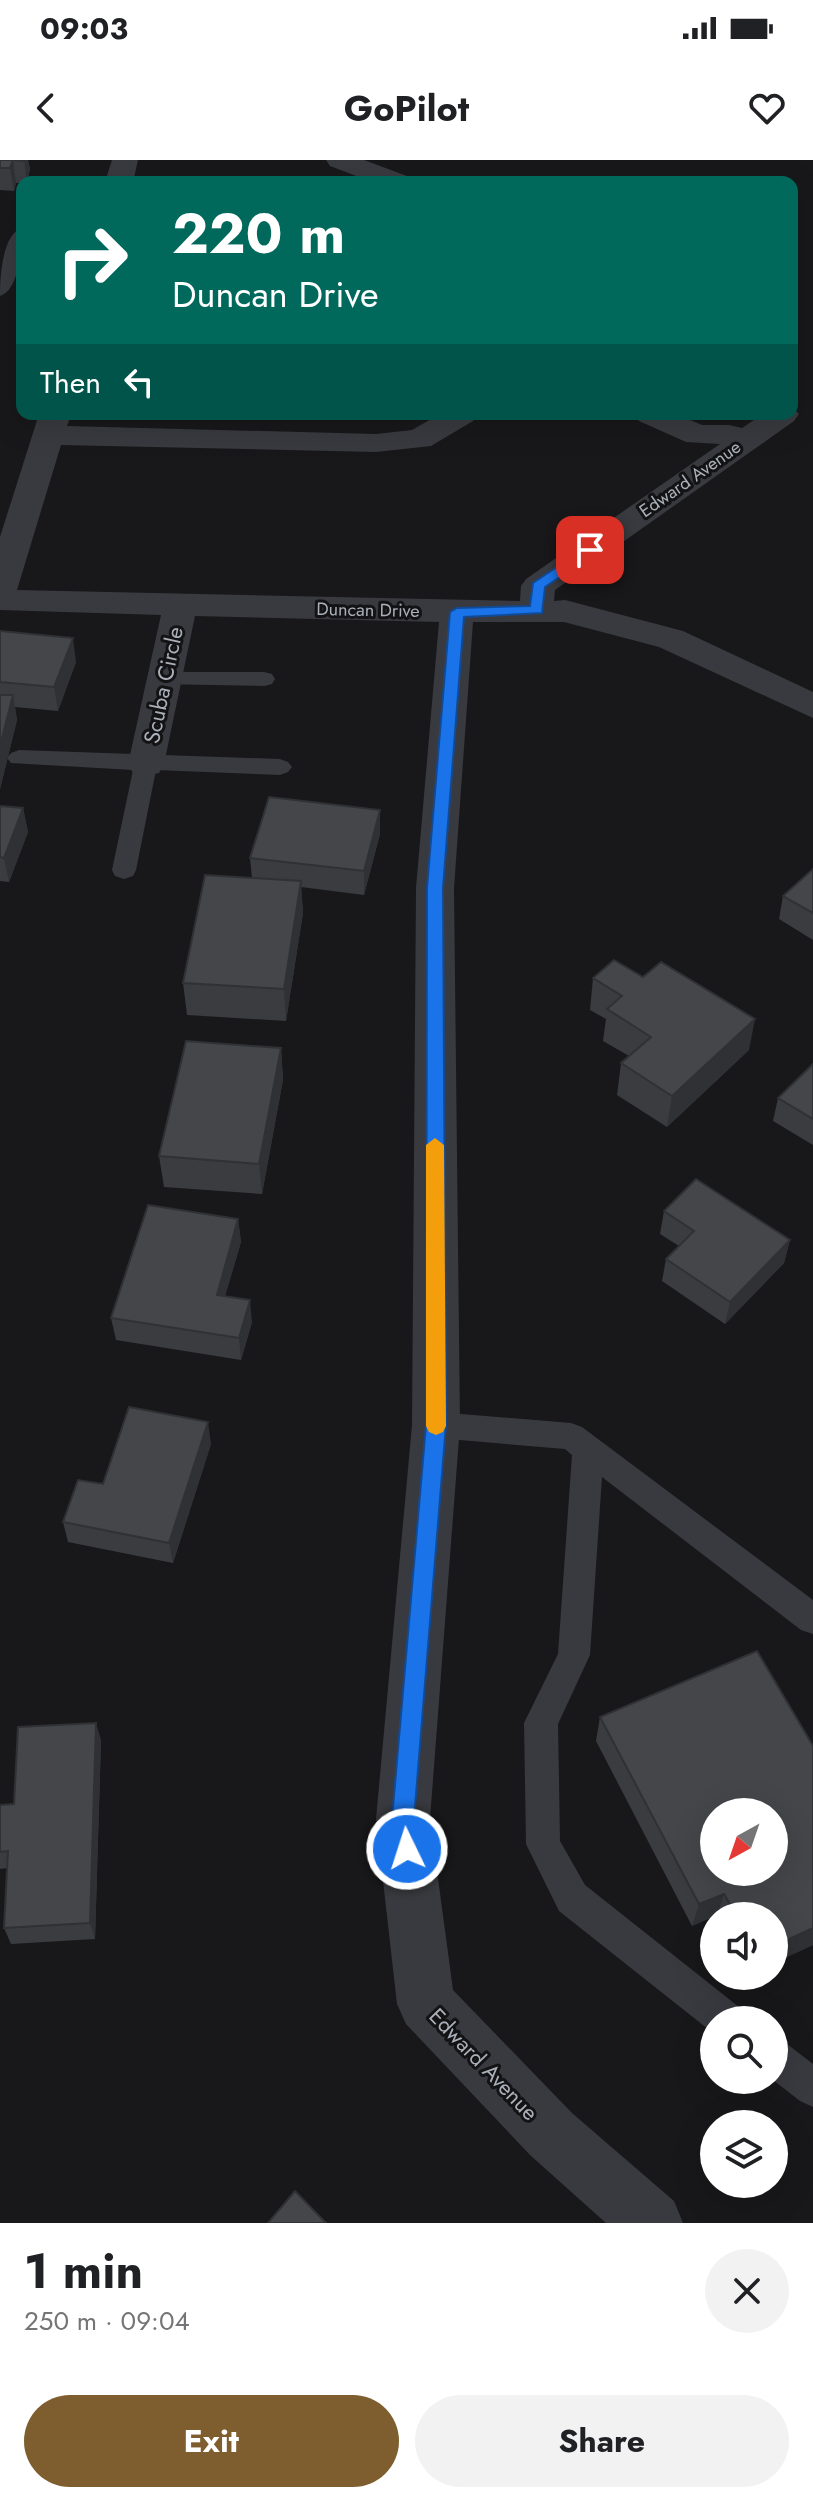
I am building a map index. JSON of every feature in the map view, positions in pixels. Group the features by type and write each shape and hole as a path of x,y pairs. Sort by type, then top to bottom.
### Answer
{"street":[{"path":"339,160 381,176"},
{"path":"0,590 52,424 376,443 420,439 452,420"},
{"path":"663,420 697,435 735,429"},
{"name":"Edward Avenue","path":"537,610 538,586 735,429 760,420"},
{"name":"Duncan Drive","path":"0,600 457,612 565,611 671,639 813,706"},
{"name":"Scuba Circle","path":"146,764 180,606"},
{"name":"Edward Avenue","path":"457,612 435,888 436,1425 403,1819 426,2004 551,2134 652,2223"}],"lane":[{"path":"0,290 16,249"},
{"path":"164,679 264,679"},
{"path":"19,758 280,767"},
{"path":"124,870 146,764"},
{"path":"436,1425 571,1436 813,1619"},
{"path":"588,1450 574,1655 541,1723 543,1844 572,1898 708,2006"},
{"path":"788,2068 813,2088"}],"building":[{"path":"0,160 13,160 10,168 0,168"},
{"path":"0,631 73,638 54,687 0,682"},
{"path":"0,695 13,695 0,746"},
{"path":"269,797 380,810 364,871 250,858"},
{"path":"0,806 23,808 4,858 0,857"},
{"path":"813,869 813,913 783,896"},
{"path":"205,875 301,881 284,989 183,983"},
{"path":"614,960 643,977 661,962 755,1019 672,1096 621,1063 651,1037 607,1009 622,996 593,978"},
{"path":"186,1041 281,1048 259,1164 159,1156"},
{"path":"813,1064 813,1119 778,1098"},
{"path":"696,1179 790,1240 730,1302 666,1259 694,1231 664,1211"},
{"path":"148,1205 238,1219 217,1295 250,1300 239,1338 111,1318"},
{"path":"129,1407 208,1422 169,1543 63,1522 78,1480 103,1484"},
{"path":"757,1651 813,1746 813,1928 788,1940 788,1902 729,1902 724,1894 699,1904 600,1717"},
{"path":"96,1723 90,1923 4,1928 8,1851 0,1852 0,1805 14,1804 18,1727"},
{"path":"295,2191 326,2223 268,2223"}],"slow traffic":[{"path":"435,1145 436,1426"}],"route":[{"path":"407,1849 403,1819 436,1425 435,888 457,612 537,610 538,586 590,550"}]}
